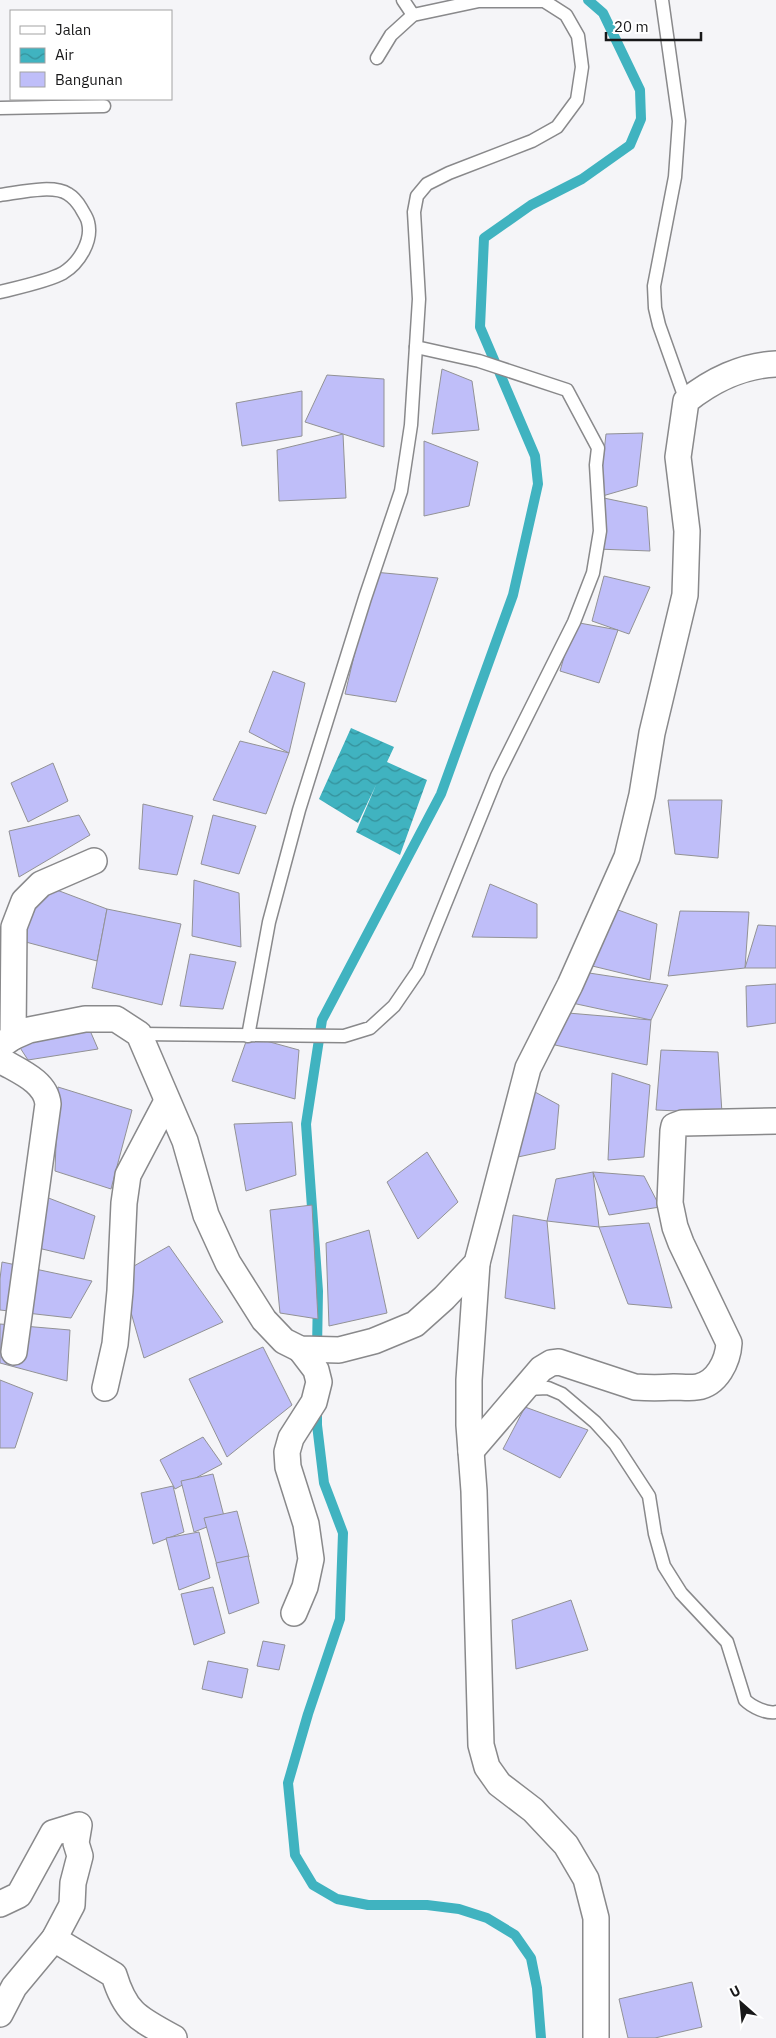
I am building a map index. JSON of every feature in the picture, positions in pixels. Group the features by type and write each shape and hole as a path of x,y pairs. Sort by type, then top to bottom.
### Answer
{"street":[{"path":"596,2038 596,1918 586,1879 566,1845 533,1810 499,1784 487,1767 481,1745 469,1380 477,1263 528,1068 603,914 629,848 642,795 652,733 685,595 687,531 678,457 686,401 703,387 728,375 764,364 776,364"},
{"path":"7,1041 14,927 24,900 41,884 94,861"},
{"path":"7,1041 29,1030 84,1019 116,1019 139,1034 166,1101 185,1141 206,1215 228,1263 264,1320 284,1341 300,1349 339,1350 374,1341 415,1324 444,1298 477,1263"},
{"path":"0,1060 43,1088 48,1104 14,1352"},
{"path":"105,1388 115,1344 120,1291 124,1203 128,1175 166,1101"},
{"path":"471,1451 541,1369 551,1363 559,1362 635,1387 645,1388 699,1386 713,1378 722,1369 728,1356 729,1343 680,1243 671,1212 674,1126 682,1123 776,1121"},
{"path":"294,1613 305,1588 311,1559 306,1524 288,1468 287,1452 291,1438 314,1402 319,1382 316,1370 300,1349"},
{"path":"0,1904 19,1895 54,1833 79,1825 76,1842 80,1856 73,1884 72,1905 54,1939 14,1987 0,2014"},
{"path":"54,1939 114,1975 119,1993 126,2006 137,2017 174,2038"}],"lane":[{"path":"403,0 413,15"},
{"path":"662,0 679,121 675,177 654,286 655,308 659,325 686,401"},
{"path":"248,1036 269,922 299,810 365,598 401,491 411,425 420,299 414,212 416,196 427,184 449,173 532,141 557,127 577,100 582,67 578,36 566,15 544,1 479,1 413,15 390,35 377,58"},
{"path":"0,108 104,106"},
{"path":"0,195 38,190 68,193 78,204 88,221 90,236 82,256 63,273 23,287 0,292"},
{"path":"139,1034 344,1036 370,1028 394,1006 418,971 497,776 574,622 593,573 600,531 596,465 598,448 567,390 479,361 416,347"},
{"path":"524,1389 548,1388 562,1394 595,1422 616,1444 649,1496 659,1551 671,1580 727,1642 745,1700 749,1704 770,1712 776,1712"}],"water":[{"path":"351,728 394,747 387,762 427,780 400,855 356,832 376,785 358,823 319,799"}],"building":[{"path":"442,369 472,381 479,430 432,434"},
{"path":"327,375 384,379 384,447 305,422"},
{"path":"302,391 302,436 242,446 236,403"},
{"path":"643,433 637,486 599,497 606,434"},
{"path":"343,434 346,498 279,501 277,450"},
{"path":"424,441 478,462 469,506 424,516"},
{"path":"599,497 647,507 650,551 597,549"},
{"path":"374,572 438,578 396,702 345,694"},
{"path":"604,576 650,587 629,634 592,621"},
{"path":"574,622 618,630 599,683 560,671"},
{"path":"273,671 305,683 289,753 249,732"},
{"path":"240,741 289,753 266,814 213,800"},
{"path":"53,763 68,801 28,822 11,783"},
{"path":"668,800 722,800 718,858 675,854"},
{"path":"143,804 193,816 177,875 139,869"},
{"path":"79,815 90,835 19,877 9,831"},
{"path":"213,815 256,826 239,874 201,864"},
{"path":"194,880 239,893 241,947 192,936"},
{"path":"41,884 107,909 97,961 22,941"},
{"path":"490,884 537,904 537,938 472,937"},
{"path":"607,906 657,924 650,980 580,963"},
{"path":"107,909 181,924 162,1005 92,988"},
{"path":"680,911 749,912 745,968 668,976"},
{"path":"758,925 776,926 776,968 745,968"},
{"path":"190,954 236,962 223,1009 180,1006"},
{"path":"576,971 668,985 651,1020 572,1003"},
{"path":"776,984 776,1023 747,1027 746,986"},
{"path":"556,1012 651,1020 647,1065 555,1045"},
{"path":"85,1019 98,1049 28,1060 13,1037"},
{"path":"248,1036 299,1050 295,1099 232,1081"},
{"path":"661,1050 718,1052 722,1113 656,1110"},
{"path":"612,1073 650,1085 644,1157 608,1160"},
{"path":"58,1087 132,1110 111,1189 55,1171"},
{"path":"535,1092 559,1105 555,1149 518,1157"},
{"path":"292,1122 296,1175 246,1191 234,1124"},
{"path":"427,1152 458,1202 418,1239 387,1182"},
{"path":"593,1172 599,1227 547,1221 556,1179"},
{"path":"593,1172 644,1176 660,1207 609,1215"},
{"path":"46,1197 95,1216 84,1259 38,1248"},
{"path":"312,1205 318,1319 280,1313 270,1210"},
{"path":"513,1215 547,1221 555,1309 505,1298"},
{"path":"649,1223 672,1308 628,1304 599,1227"},
{"path":"369,1230 387,1313 329,1326 326,1243"},
{"path":"169,1246 223,1322 144,1358 120,1274"},
{"path":"2,1262 92,1281 71,1318 0,1310"},
{"path":"0,1324 70,1330 67,1381 0,1363"},
{"path":"263,1347 292,1405 227,1457 189,1379"},
{"path":"0,1380 33,1393 15,1448 0,1448"},
{"path":"525,1407 588,1430 560,1478 503,1449"},
{"path":"203,1437 222,1464 175,1489 160,1460"},
{"path":"213,1474 225,1520 194,1532 181,1481"},
{"path":"173,1486 184,1532 153,1544 141,1493"},
{"path":"237,1511 249,1557 218,1569 204,1518"},
{"path":"199,1532 210,1578 179,1590 166,1538"},
{"path":"248,1556 259,1603 229,1614 216,1563"},
{"path":"213,1587 225,1633 194,1645 181,1594"},
{"path":"571,1600 588,1650 516,1669 512,1620"},
{"path":"263,1641 285,1645 279,1670 257,1666"},
{"path":"208,1661 248,1669 242,1698 202,1689"},
{"path":"692,1982 702,2027 655,2038 628,2038 619,1999"}],"waterway":[{"path":"317,1350 318,1291 306,1124 322,1020 441,794 513,595 538,484 535,456 480,327 484,238 531,205 582,179 630,145 641,119 640,90 603,13 588,0"},
{"path":"317,1407 317,1425 324,1483 343,1533 340,1619 308,1714 288,1783 295,1855 313,1885 337,1899 368,1905 427,1905 459,1909 487,1918 515,1935 531,1958 537,1988 541,2038"}]}
